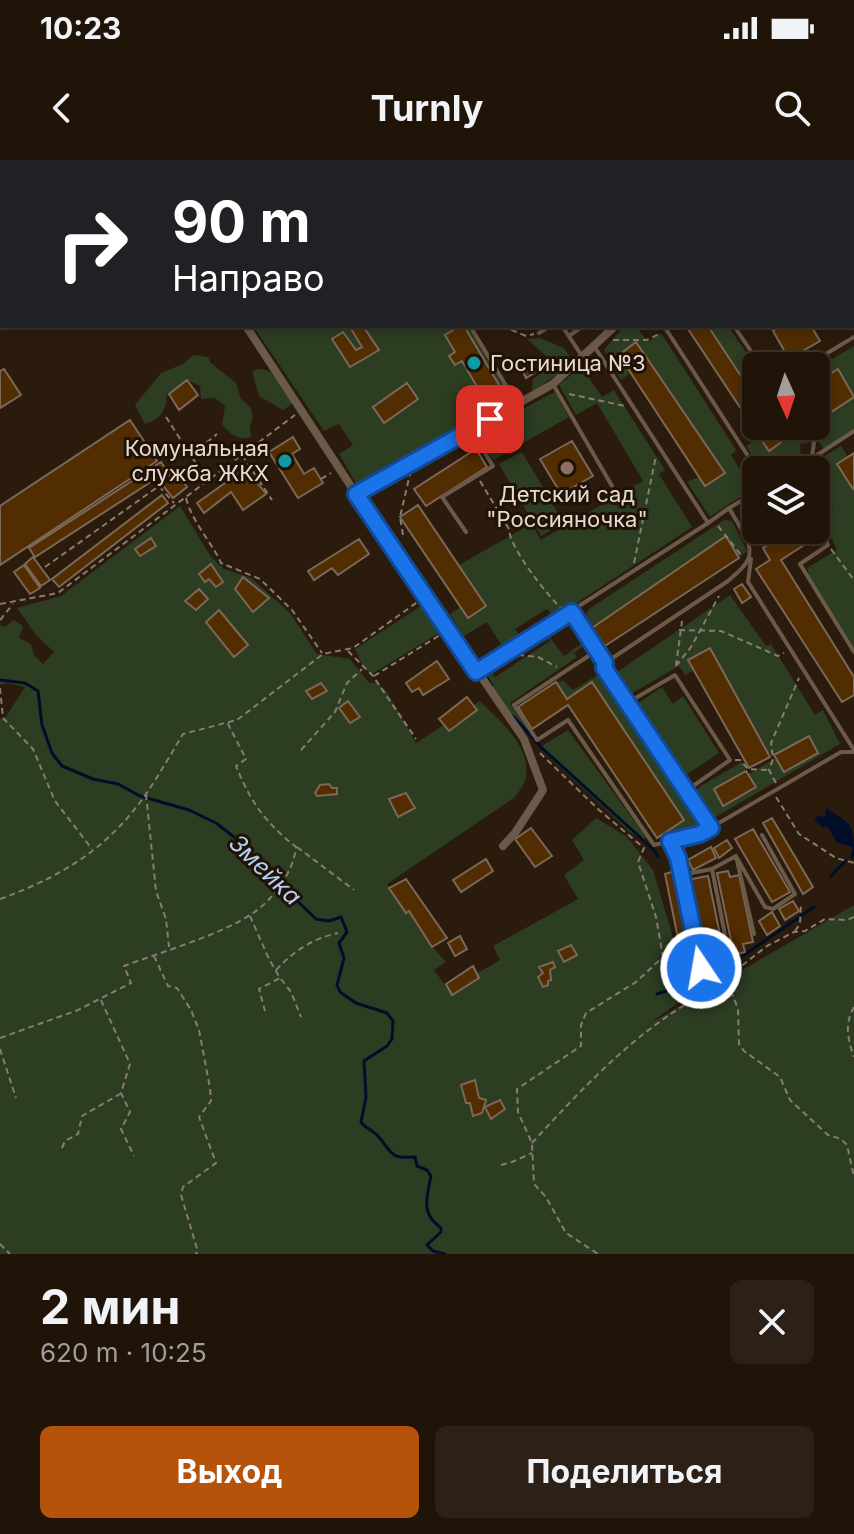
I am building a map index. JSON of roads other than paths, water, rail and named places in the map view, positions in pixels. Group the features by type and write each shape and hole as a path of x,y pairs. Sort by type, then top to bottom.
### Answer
{"street":[{"path":"247,328 356,494 524,739 543,790 503,846"},
{"path":"356,494 513,406 554,387 613,328"}],"lane":[{"path":"471,328 513,406"},
{"path":"539,333 547,328"},
{"path":"563,328 583,358"},
{"path":"569,336 580,328"},
{"path":"666,328 748,456"},
{"path":"735,328 752,352"},
{"path":"829,352 854,337"},
{"path":"594,346 708,523"},
{"path":"554,387 612,486"},
{"path":"466,532 442,497 493,466 471,429"},
{"path":"815,456 854,431"},
{"path":"814,440 821,452"},
{"path":"476,672 742,500"},
{"path":"729,508 742,530"},
{"path":"748,544 751,553 748,582 854,751"},
{"path":"828,544 800,564 854,652"},
{"path":"605,663 728,581 746,566 751,553"},
{"path":"570,614 711,828"},
{"path":"596,651 514,705 537,740 568,720 654,845 700,834 711,828 841,752 845,739"},
{"path":"627,703 675,675 730,760 686,791"},
{"path":"841,752 854,751"},
{"path":"737,858 765,907 773,909 795,894 762,835"},
{"path":"670,841 681,875 701,968"},
{"path":"681,875 712,869 737,858"},
{"path":"737,858 754,934"},
{"path":"712,869 729,956"}],"water":[{"path":"826,808 851,828 854,848 837,842 827,826 823,828 814,819 817,816 825,817"}],"waterway":[{"path":"485,675 492,686"},
{"name":"Змейка","path":"0,680 25,683 38,691 42,725 52,753 62,766 93,779 118,784 140,796 189,810 216,823 234,837 267,873 279,878 287,891 316,919 329,921 341,917 347,932 339,943 344,958 337,985 340,992 356,1003 387,1013 393,1021 392,1039 387,1046 364,1061 366,1097 361,1122 377,1135 392,1154 415,1157 417,1166 427,1170 431,1176 428,1210 441,1232 427,1245 433,1251 445,1254"},
{"path":"513,716 542,748 658,857"},
{"path":"852,857 854,848"},
{"path":"831,876 845,861"},
{"path":"657,994 682,986 686,992 693,992 695,984 687,976 720,969 734,962 814,907"}],"place":[{"name":"Гостиница №3","path":"474,363"},
{"name":"Комунальная служба ЖКХ","path":"285,461"},
{"name":"Детский сад \"Россияночка\"","path":"567,468"}]}
